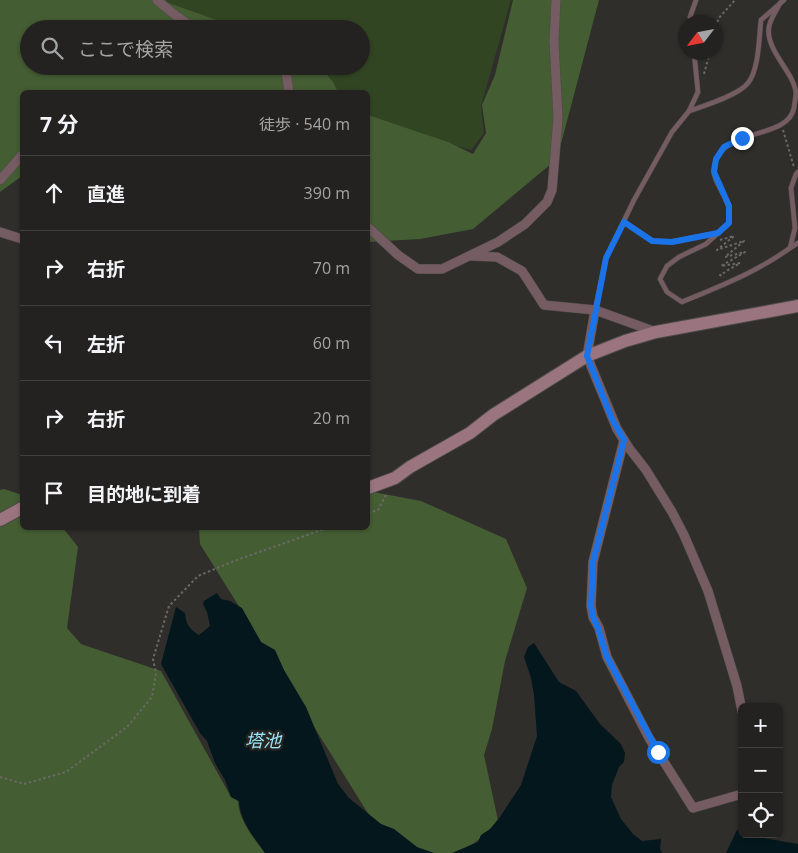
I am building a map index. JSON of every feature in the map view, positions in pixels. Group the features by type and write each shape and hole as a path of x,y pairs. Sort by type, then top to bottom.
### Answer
{"street":[{"path":"157,0 182,20"},
{"path":"370,229 398,255 418,269 442,269 498,242 526,224 547,202 552,190 558,118 554,41 556,0"},
{"path":"286,75 289,90"},
{"path":"0,180 20,157"},
{"path":"0,232 20,238"},
{"path":"466,256 497,257 522,271 544,305 595,310 656,332"},
{"path":"370,487 395,478 410,467 470,433 493,415 587,356 625,341 656,332 798,306"},
{"path":"595,310 587,356 612,419 624,440 646,470 684,535 711,599 740,703"},
{"path":"624,440 593,562 591,606 593,617 607,657 649,738 693,808 738,795"},
{"path":"0,520 20,509"}],"lane":[{"path":"691,15 696,0"},
{"path":"689,111 728,97 748,84 757,64 760,20 782,1"},
{"path":"782,1 769,28 777,57 788,73 796,93 793,112 782,125 742,138 724,147 716,159 714,172 729,206 729,223 706,244 679,257 667,266 660,279 667,292 682,302 734,280 774,260 798,243"},
{"path":"595,310 606,258 634,200 672,132 689,111 698,92 695,60"},
{"path":"790,248 796,228 791,188 797,173"},
{"path":"624,222 652,241 672,242 718,233"}],"path":[{"path":"722,15 735,0"},
{"path":"782,125 797,173"},
{"path":"706,244 734,236 717,250 744,241 725,257 746,252 721,266 740,263 720,275 734,280"},
{"path":"370,512 378,510 395,478"},
{"path":"0,777 24,784 66,772 127,727 152,697 156,673 153,659 169,606 198,576 321,530"}],"green space":[{"path":"0,0 511,0 481,106 484,133 471,150 370,123 370,90 311,90 295,75 370,75 370,20 159,20"},
{"path":"0,0 160,0 217,20 20,20 20,75 327,75 337,90 20,90 20,177 0,192"},
{"path":"513,0 599,0 557,159 473,229 420,239 370,242 370,116 448,142 473,154 486,133 482,105 495,75"},
{"path":"4,489 20,494 20,530 65,530 78,547 67,628 81,644 161,671 231,797 238,801 241,815 247,828 265,853 0,853 0,490"},
{"path":"370,491 421,501 506,539 527,588 505,661 492,729 484,755 499,825 460,853 410,853 369,815 200,544 199,530 370,530"}],"water":[{"name":"塔池","path":"217,593 221,599 230,601 242,608 261,642 275,650 284,670 306,707 338,784 349,798 381,824 394,829 417,847 434,853 265,853 245,822 239,801 231,797 207,741 200,733 161,664 176,607 185,613 189,626 199,635 210,626 203,604 204,601"},
{"path":"534,643 559,682 576,691 600,724 621,744 625,753 624,762 619,767 612,785 611,797 621,819 633,834 642,841 661,839 660,849 662,853 452,853 478,842 481,835 490,829 500,817 521,785 537,736 534,695 524,657 528,647"},
{"path":"737,830 738,838 763,838 798,844 798,853 726,853"}],"route":[{"path":"658,752 607,657 591,606 593,562 624,440 612,419 587,356 590,334 606,258 624,222 652,241 672,242 718,233 729,223 729,206 714,172 716,159 724,147 742,138"}]}
